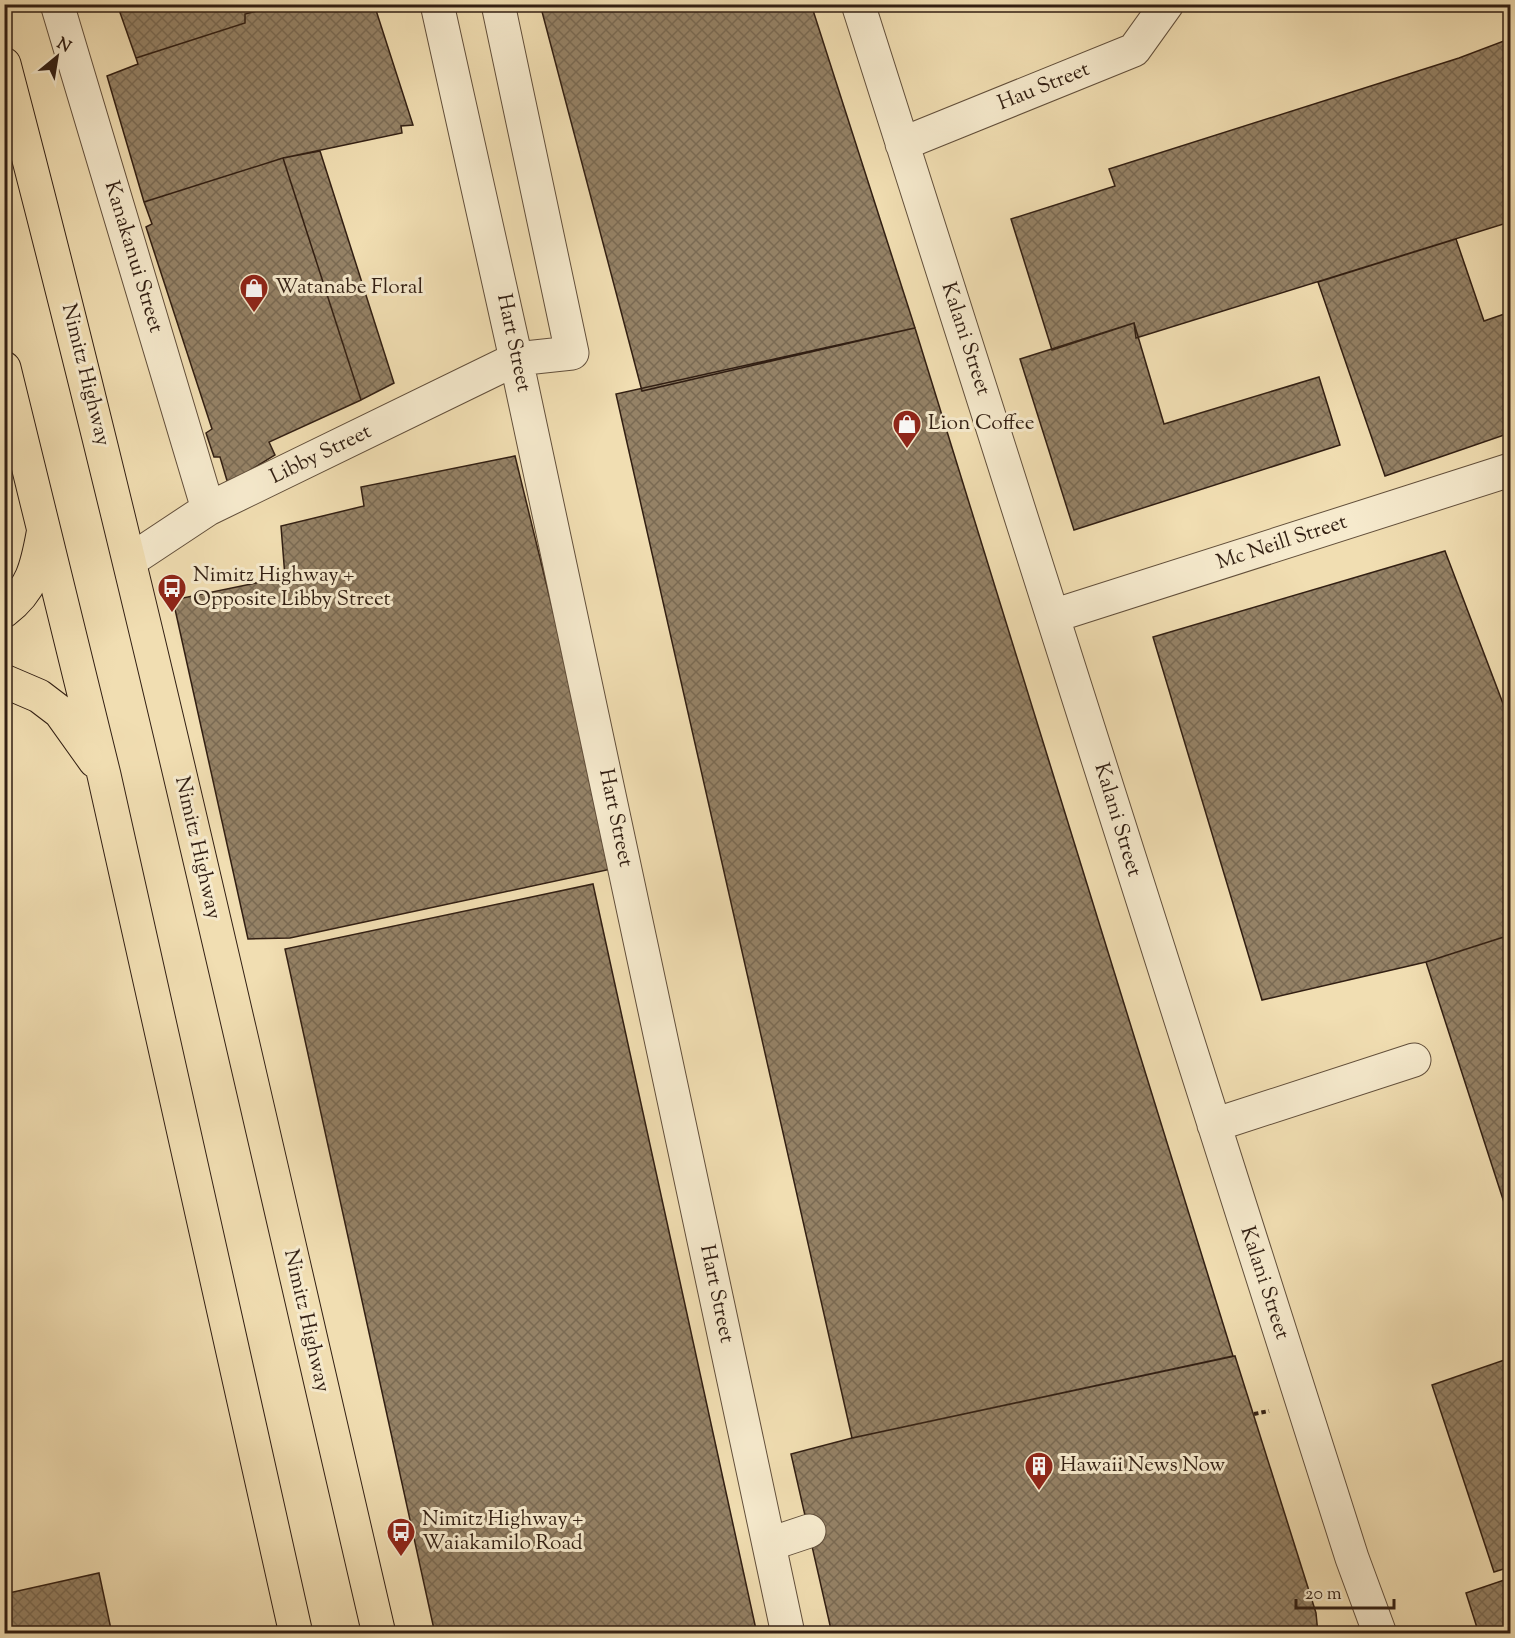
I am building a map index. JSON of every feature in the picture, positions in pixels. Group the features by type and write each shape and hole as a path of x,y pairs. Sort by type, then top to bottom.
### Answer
{"main road":[{"name":"Nimitz Highway","path":"4,64 80,352 130,560 379,1634"},
{"path":"4,368 45,524 104,774 296,1634"},
{"path":"4,611 13,605 36,572 45,524"},
{"path":"4,681 39,696 60,712 104,774"}],"street":[{"name":"Kanakanui Street","path":"57,4 208,509"},
{"name":"Hart Street","path":"436,4 516,359 788,1634"},
{"name":"Libby Street","path":"130,560 208,509 516,359 572,353 498,4"},
{"name":"Kalani Street","path":"858,4 1352,1558 1380,1634"},
{"name":"Hau Street","path":"902,144 1134,50 1167,4"},
{"name":"Mc Neill Street","path":"1053,616 1510,470"},
{"path":"1214,1125 1414,1060"},
{"path":"770,1544 809,1531"}],"path":[{"path":"1254,1414 1269,1411"}],"building":[{"path":"117,4 285,4 245,14 245,23 136,58"},
{"path":"285,4 374,4 413,125 401,126 402,133 283,158 144,202 107,76 138,64 136,58 245,23 245,14"},
{"path":"540,4 811,4 915,328 642,391"},
{"path":"1509,39 1510,222 1136,338 1134,323 1052,350 1011,219 1115,186 1109,169 1459,58"},
{"path":"320,151 394,383 361,400 283,158"},
{"name":"Watanabe Floral","path":"283,158 361,400 269,442 275,455 228,484 220,457 214,457 206,433 212,429 146,227 152,224 144,202"},
{"path":"1456,239 1484,321 1510,312 1510,433 1385,476 1318,282"},
{"path":"1134,323 1164,424 1319,377 1340,445 1074,530 1020,359"},
{"path":"915,328 1233,1356 852,1438 616,394"},
{"path":"515,456 616,868 290,938 248,939 173,600 285,577 281,526 364,506 361,487"},
{"path":"1445,551 1510,722 1510,935 1426,962 1262,1000 1153,637"},
{"path":"593,884 757,1634 435,1634 285,949"},
{"path":"1510,935 1510,1221 1426,962"},
{"name":"Hawaii News Now","path":"1235,1356 1316,1613 1318,1634 832,1634 791,1454 852,1438"},
{"path":"1510,1358 1510,1567 1494,1572 1432,1385"},
{"path":"99,1573 112,1634 4,1634 4,1594"},
{"path":"1510,1578 1510,1634 1479,1634 1466,1593"}],"place":[{"name":"Watanabe Floral","path":"254,314"},
{"name":"Lion Coffee","path":"907,450"},
{"name":"Nimitz Highway + Opposite Libby Street","path":"172,614"},
{"name":"Hawaii News Now","path":"1039,1492"},
{"name":"Nimitz Highway + Waiakamilo Road","path":"401,1558"}]}
